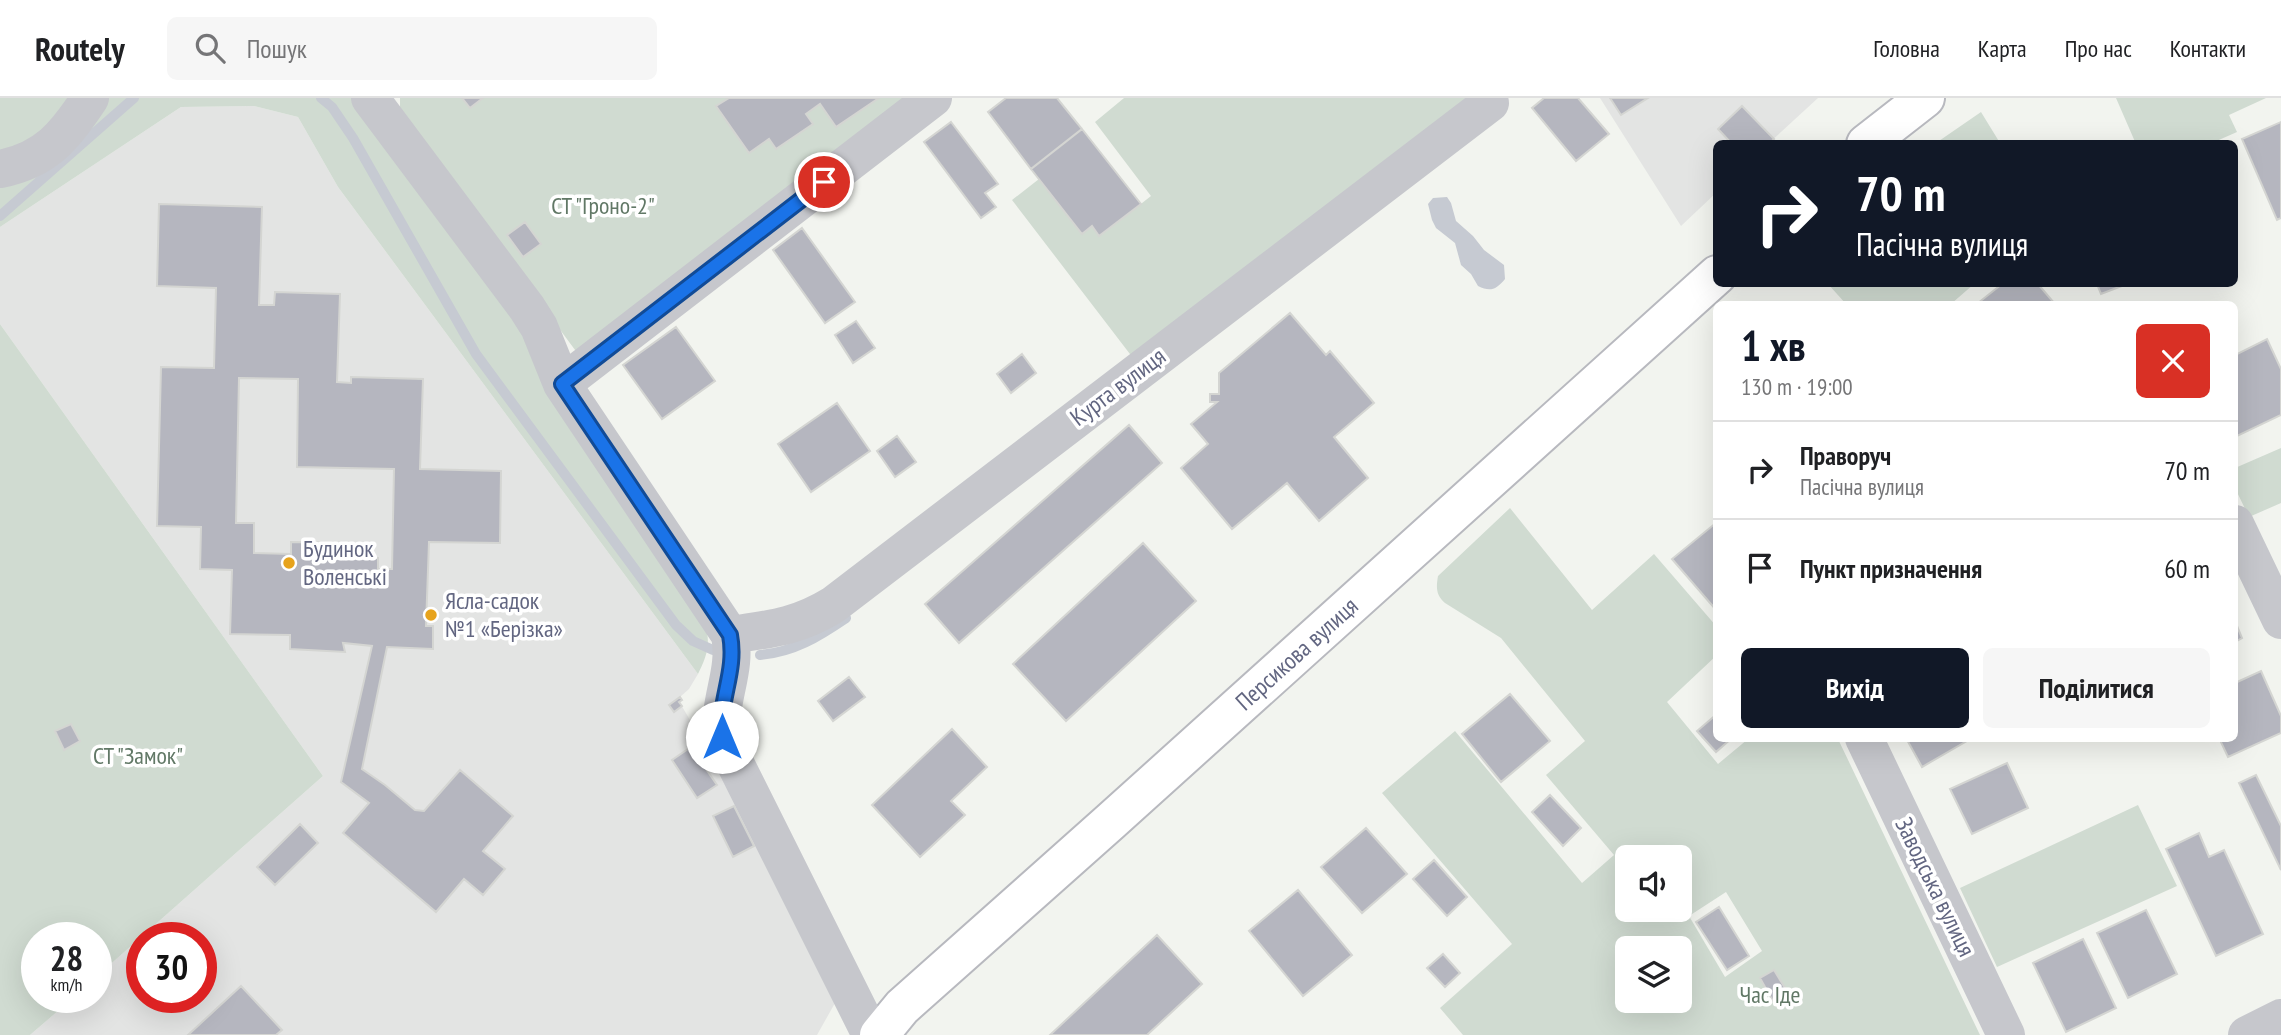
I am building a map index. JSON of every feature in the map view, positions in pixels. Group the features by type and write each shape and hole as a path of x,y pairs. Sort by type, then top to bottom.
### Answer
{"main road":[{"path":"1871,140 1925,98"},
{"name":"Персикова вулиця","path":"878,1035 902,1007 1713,279"}],"street":[{"path":"0,169 21,165 44,153 58,140 90,98"},
{"path":"370,98 527,308 539,327 562,384 730,635 733,651 722,705 722,737 871,1035"},
{"path":"562,384 933,98"},
{"name":"Курта вулиця","path":"730,635 786,627 812,618 834,605 1490,103"},
{"path":"2238,530 2281,620"},
{"name":"Заводська вулиця","path":"1866,742 2006,1035"},
{"path":"2247,1035 2281,1018"}],"shaded area":[{"path":"1600,98 1818,98 1772,140 1713,140 1713,196 1681,226"},
{"name":"Ясла-садок №1 «Берізка»","path":"254,106 298,117 338,187 698,674 689,689 680,697 680,703 717,766 835,1003 817,1035 30,1035 56,1013 112,1013 112,963 126,950 126,1013 217,1013 217,922 158,922 323,776 0,324 0,227 181,107"},
{"path":"1447,197 1456,221 1484,250 1504,265 1505,279 1496,288 1478,286 1471,274 1461,265 1455,243 1436,228 1428,204 1433,198"}],"green space":[{"path":"0,98 79,98 64,118 0,158"},
{"path":"106,98 355,98 511,308 707,632 706,654 698,674 338,187 298,117 254,106 181,107 0,227 0,186"},
{"name":"СТ \"Гроно-2\"","path":"400,98 915,98 581,358 400,114"},
{"path":"1124,98 1472,98 1133,358 1012,200 1039,179 1082,234 1092,226 1100,236 1151,196 1095,122"},
{"path":"2116,98 2266,98 2229,115 2237,132 2219,140 2134,140"},
{"path":"1981,112 1998,140 1940,140"},
{"path":"1831,287 1971,287 1954,301 1843,301"},
{"name":"СТ \"Замок\"","path":"0,324 323,776 158,922 126,922 126,950 112,963 112,922 21,922 21,1013 56,1013 30,1035 0,1035"},
{"path":"2281,448 2281,503 2249,517 2238,494 2238,467"},
{"name":"Час Іде","path":"1510,508 1592,610 1654,554 1713,622 1713,659 1667,702 1718,764 1744,742 1839,742 1980,1035 1463,1035 1440,1008 1512,944 1382,793 1455,731 1582,883 1614,855 1546,775 1585,741 1501,638 1445,603 1437,591 1438,576"},
{"path":"2138,805 2177,886 1997,967 1960,888"}],"building":[{"path":"462,98 483,98 470,108"},
{"path":"729,98 879,98 836,127 820,104 806,114 813,124 776,149 769,139 749,153 716,106"},
{"path":"1006,98 1057,98 1082,129 1031,169 988,112"},
{"path":"1544,98 1578,98 1609,134 1576,161 1532,108"},
{"path":"1610,98 1648,98 1621,115"},
{"path":"1742,106 1774,139 1728,140 1718,129"},
{"path":"951,122 998,184 985,193 996,207 981,218 924,142"},
{"path":"2281,122 2281,218 2277,220 2242,139"},
{"path":"1082,129 1141,204 1099,236 1092,226 1082,234 1031,169"},
{"name":"Будинок Воленські","path":"159,204 262,207 259,305 274,305 275,292 340,294 337,382 351,383 351,377 423,379 420,469 501,471 500,543 429,542 426,626 433,626 433,649 387,647 362,769 415,810 424,811 460,770 513,816 483,851 505,869 483,895 464,879 436,912 343,833 369,803 341,782 372,646 343,643 345,652 290,649 290,635 230,634 232,570 200,569 201,527 157,526 161,367 214,368 216,288 157,286","holes":["239,378 298,379 297,467 394,469 392,569 378,569 378,558 356,557 356,543 291,542 291,554 254,553 254,523 236,523"]},
{"path":"525,222 541,244 523,257 507,235"},
{"path":"802,228 855,302 825,323 773,250"},
{"path":"1998,287 2041,287 2052,301 1981,301"},
{"path":"2098,287 2119,287 2101,294"},
{"path":"1290,313 1326,355 1330,351 1374,403 1334,437 1368,478 1319,521 1287,483 1232,529 1181,468 1208,444 1191,424 1217,402 1210,402 1210,394 1219,394 1219,373"},
{"path":"856,321 875,348 853,363 835,335"},
{"path":"676,327 715,381 662,419 623,365"},
{"path":"2267,339 2281,369 2281,415 2238,436 2238,354"},
{"path":"1022,354 1036,373 1011,393 997,374"},
{"path":"837,403 870,451 811,492 778,444"},
{"path":"1129,425 1162,463 959,643 925,604"},
{"path":"897,436 916,462 895,477 877,451"},
{"path":"1713,525 1713,606 1672,559"},
{"path":"1143,543 1196,601 1066,721 1013,664"},
{"path":"2261,671 2281,716 2281,733 2228,757 2221,742 2238,742 2238,682"},
{"path":"849,677 865,697 833,721 818,701"},
{"path":"1510,694 1550,741 1501,782 1462,734"},
{"path":"680,697 682,706 674,712 669,705"},
{"path":"1713,717 1713,742 1727,742 1716,752 1697,731"},
{"path":"71,724 80,741 64,750 55,731"},
{"path":"952,729 987,767 951,801 965,815 920,857 872,805"},
{"path":"1908,742 1965,742 1922,767"},
{"path":"691,747 717,785 697,798 672,760"},
{"path":"2007,763 2028,808 1972,834 1950,789"},
{"path":"2256,775 2281,826 2281,870 2239,783"},
{"path":"1550,795 1581,828 1563,846 1532,812"},
{"path":"734,806 754,846 733,857 713,816"},
{"path":"300,824 318,843 275,885 257,867"},
{"path":"1366,828 1407,874 1362,913 1321,867"},
{"path":"2199,833 2209,857 2224,850 2263,934 2216,956 2166,849"},
{"path":"1434,860 1467,897 1447,916 1413,879"},
{"path":"1298,890 1352,955 1303,996 1249,931"},
{"path":"1719,907 1749,956 1727,970 1696,922"},
{"path":"2146,910 2177,974 2128,998 2097,933"},
{"path":"1157,935 1202,984 1147,1035 1050,1035"},
{"path":"2083,939 2116,1008 2066,1032 2033,963"},
{"path":"1443,954 1460,973 1445,987 1427,968"},
{"path":"1774,970 1790,996 1775,1005 1760,978"},
{"path":"241,986 282,1030 276,1035 188,1035 212,1013 217,1013 217,1008"}],"waterway":[{"path":"0,216 134,98"},
{"path":"321,98 332,107 353,138 476,354 676,625 693,641 713,650"},
{"path":"760,655 784,651 805,642 846,618"}],"place":[{"name":"Будинок Воленські","path":"289,563"},
{"name":"Ясла-садок №1 «Берізка»","path":"431,615"}],"route":[{"path":"722,737 722,705 733,651 730,635 562,384 824,182"}]}
